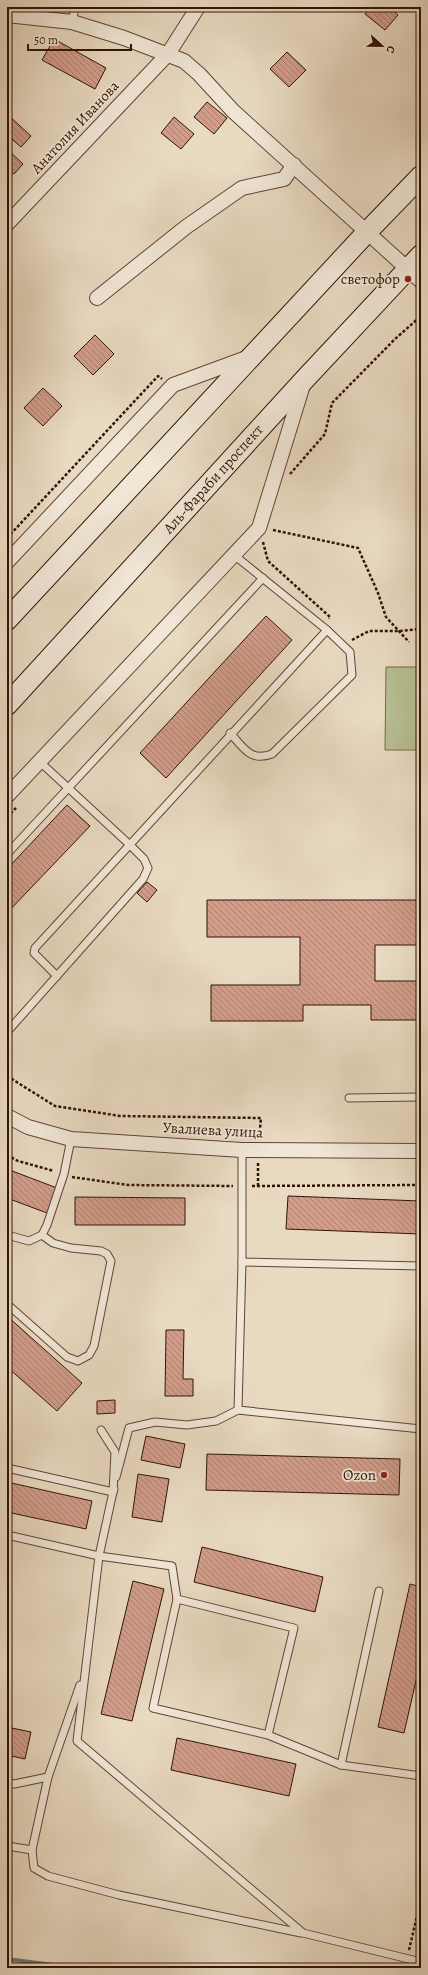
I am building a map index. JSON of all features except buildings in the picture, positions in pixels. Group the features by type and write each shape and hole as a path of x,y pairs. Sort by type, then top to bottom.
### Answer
{"street":[{"name":"Анатолия Иванова","path":"7,224 168,54 198,7"},
{"path":"7,15 72,22 168,54 184,61 200,74 233,111 368,231 417,268"},
{"path":"97,298 186,226 236,192 242,188 284,179 294,165"},
{"path":"7,620 368,231 421,176"},
{"name":"Аль-Фараби проспект","path":"7,704 305,379 417,268"},
{"path":"7,562 173,385 251,357"},
{"path":"7,796 259,528 305,379"},
{"name":"Увалиева улица","path":"7,1116 28,1127 71,1139 242,1150 421,1151"}],"lane":[{"path":"72,7 74,13 72,22"},
{"path":"230,733 250,754 261,758 272,754 352,675 350,652 327,630 234,555"},
{"path":"7,854 67,787 263,578"},
{"path":"57,976 38,959 34,953 35,948 230,733 327,630"},
{"path":"7,1032 143,879 148,868 144,859 129,844 40,762"},
{"path":"349,1098 421,1097"},
{"path":"7,1235 30,1241 42,1235 47,1225 64,1174 71,1139"},
{"path":"238,1410 242,1262 242,1150"},
{"path":"7,1304 67,1357 78,1361 88,1355 94,1346 111,1262 107,1254 101,1251 71,1248 53,1243 42,1235"},
{"path":"242,1262 421,1266"},
{"path":"303,1933 77,1741 99,1556 113,1492 128,1428 155,1422 187,1425 216,1421 238,1410 421,1429"},
{"path":"101,1430 115,1452 113,1492"},
{"path":"7,1468 113,1492"},
{"path":"7,1535 99,1556 172,1566 177,1599 153,1708 268,1735 342,1765 421,1776"},
{"path":"342,1765 379,1591"},
{"path":"177,1599 294,1628 268,1735"},
{"path":"85,1672 48,1777 32,1850 34,1868 48,1876 119,1895 303,1933 421,1962"},
{"path":"7,1782 14,1784 48,1777"},
{"path":"7,1846 32,1850"}],"path":[{"path":"289,476 326,434 332,403 395,339 421,316"},
{"path":"7,538 158,376 173,385"},
{"path":"327,630 330,617 268,561 259,528 290,532 358,548 378,593 386,617 409,642"},
{"path":"342,644 369,631 400,632 421,629"},
{"path":"7,1076 55,1106 120,1116 261,1118 258,1150 258,1186"},
{"path":"7,1156 18,1161 74,1178 128,1185 421,1185"},
{"path":"407,1959 421,1899"}],"green space":[{"path":"386,667 421,667 421,750 385,750"}],"waterway":[{"path":"7,1959 77,1968"}],"place":[{"name":"светофор","path":"408,279"},
{"name":"Ozon","path":"384,1475"}]}
